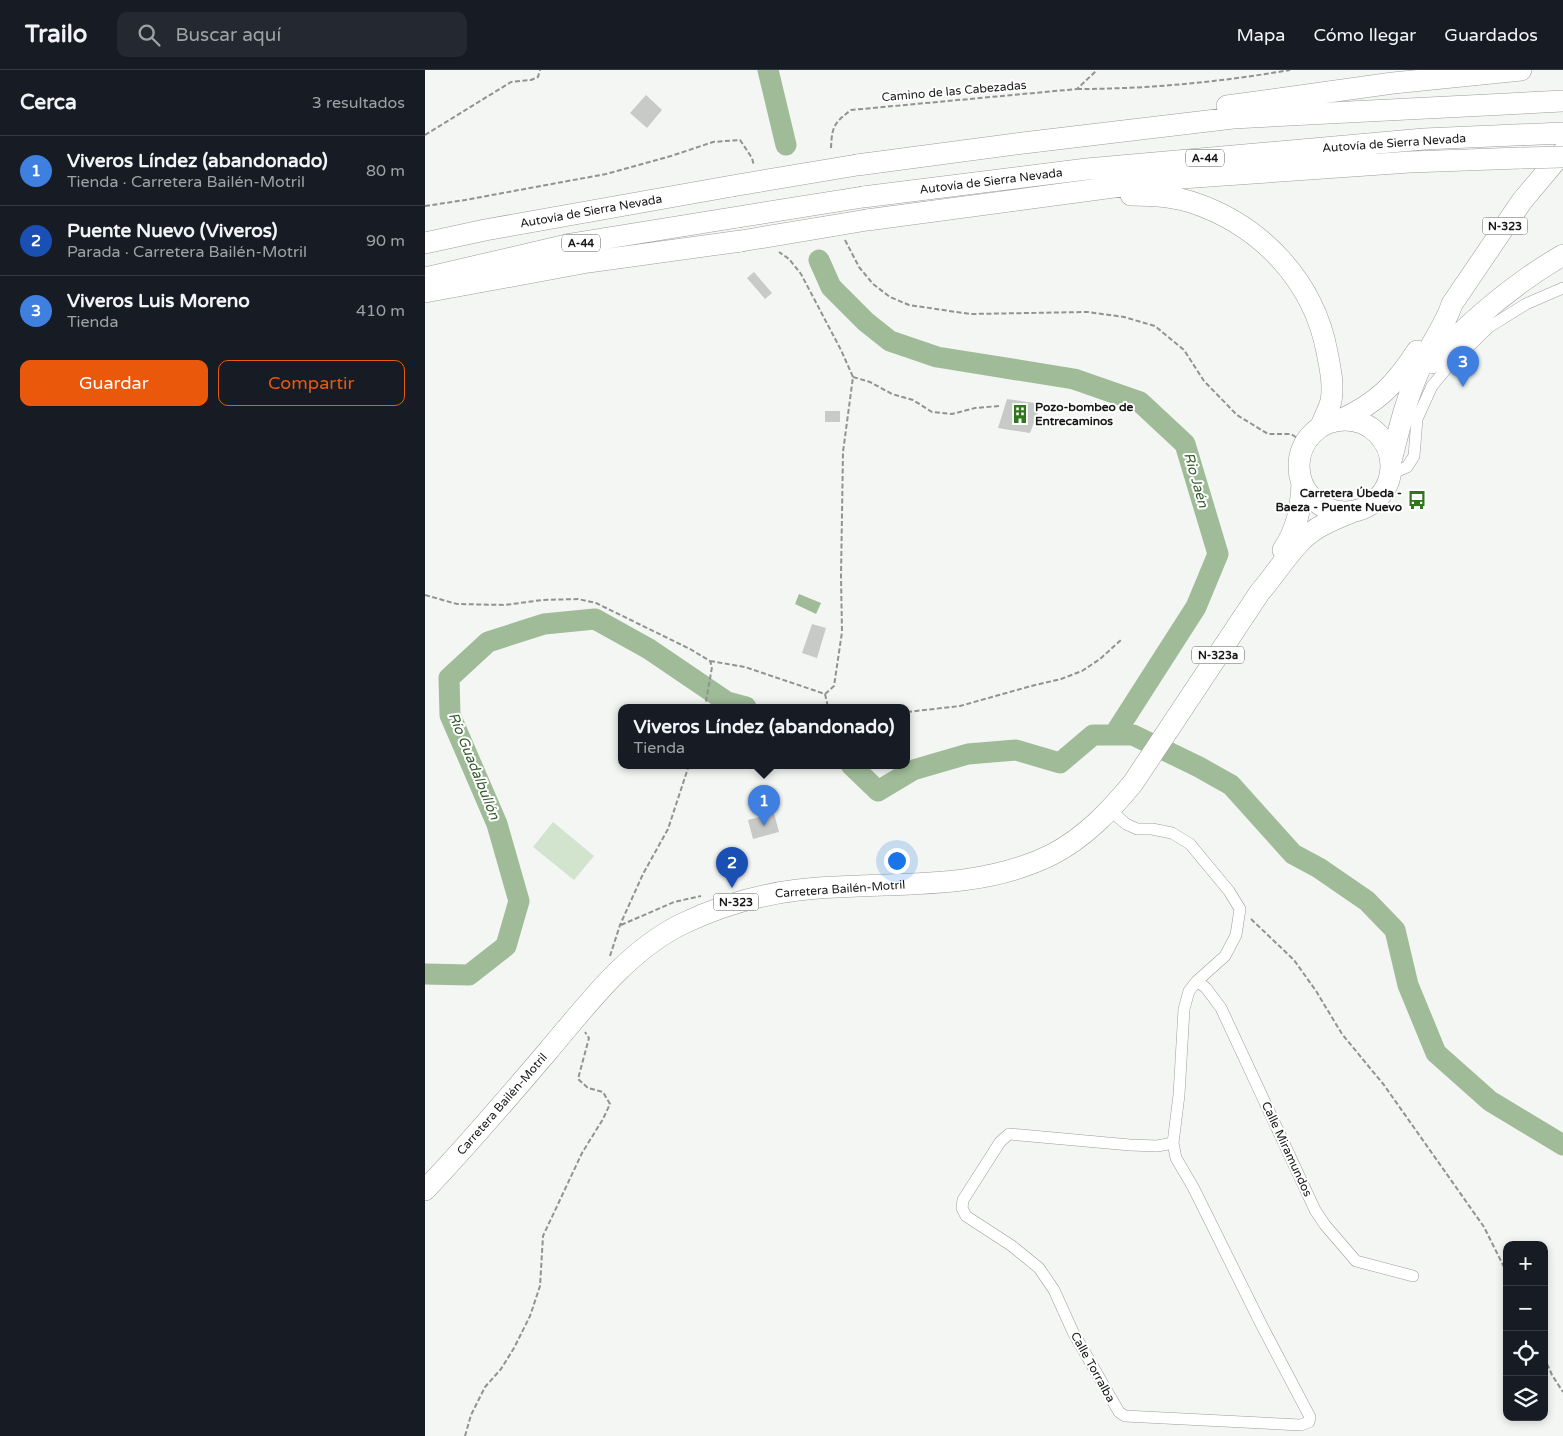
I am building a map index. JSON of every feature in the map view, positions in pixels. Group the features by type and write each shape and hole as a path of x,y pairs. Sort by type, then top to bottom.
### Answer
{"highway":[{"path":"1023,143 1098,124 1393,82 1521,70"},
{"name":"Autovía de Sierra Nevada","path":"425,243 485,230 857,165 1023,143 1233,118 1559,101"},
{"name":"Autovía de Sierra Nevada","path":"425,278 571,244 863,197 1087,169 1425,139 1555,133"},
{"name":"N-323","path":"1305,443 1312,434 1331,423 1357,412 1386,391 1407,366 1441,313 1452,304 1522,201 1563,152"},
{"path":"425,292 588,262 741,241 867,220 1181,178 1410,162 1563,157"},
{"path":"1058,195 1137,195 1183,200 1202,206 1233,221 1266,244 1285,264 1299,283 1312,305 1323,333 1330,364 1332,387 1331,423 1357,421 1371,427 1383,438 1387,446 1391,468"},
{"path":"1410,391 1428,366 1450,343 1500,299 1563,255"},
{"path":"1260,592 1303,539 1317,528 1368,506 1385,489 1401,420 1410,391 1421,364 1447,319 1452,304"},
{"path":"1260,592 1267,573 1285,548 1295,528 1299,514 1302,483 1299,463 1305,443"},
{"path":"1302,483 1308,494 1317,503 1328,509 1352,512"},
{"name":"N-323a","path":"1133,783 1260,592"},
{"name":"Carretera Bailén-Motril","path":"425,1190 470,1142 611,979 657,939 681,925 729,904 750,898 800,890 951,881 999,874 1022,867 1078,838 1109,810 1133,783"}],"street":[{"path":"1391,468 1407,467 1414,456 1417,419 1432,386 1446,369 1489,327 1526,304 1563,288"},
{"path":"1109,810 1126,824 1137,829 1152,829 1172,833 1191,844 1229,891 1240,909 1236,935 1225,956 1197,981"},
{"name":"Calle Torralba","path":"1173,1143 1157,1146 1130,1145 1009,1134 1000,1142 963,1200 962,1208 966,1216 1012,1246 1039,1268 1054,1290 1073,1332 1119,1412 1125,1416 1301,1425 1309,1422 1311,1417 1262,1326 1177,1158 1173,1143 1179,1095 1184,1009 1189,991 1197,981"},
{"name":"Calle Miramundos","path":"1197,981 1206,988 1221,1008 1315,1210 1325,1225 1356,1261 1413,1276"}],"path":[{"path":"425,135 511,82 531,80 538,77 540,70"},
{"path":"1077,89 1097,70"},
{"name":"Camino de las Cabezadas","path":"831,148 831,135 836,121 851,110 1077,89 1115,89 1237,80 1290,70"},
{"path":"425,206 606,174 713,142 740,140 752,158 754,167"},
{"path":"845,238 859,267 873,284 890,297 909,305 970,314 1088,312 1124,317 1155,326 1184,350 1204,381 1237,415 1268,434 1291,434 1305,443"},
{"path":"777,251 789,259 801,274 853,377 843,452 842,632 834,686 825,694"},
{"path":"853,377 870,382 892,394 913,400 931,412 952,414 975,408 999,406"},
{"path":"425,595 457,604 505,605 542,600 578,599 596,602 710,661 745,667 825,694"},
{"path":"910,712 960,706 1061,679 1082,671 1100,659 1122,639"},
{"path":"705,704 712,668 710,661"},
{"path":"825,694 827,704"},
{"path":"609,959 620,925 643,874 667,829 688,769"},
{"path":"620,925 675,902 707,895 729,904"},
{"path":"1240,909 1294,960 1316,991 1342,1034 1384,1084 1484,1227 1503,1265"},
{"path":"465,1436 471,1415 485,1387 501,1369 530,1316 539,1286 543,1236 582,1152 603,1119 610,1104 603,1092 589,1088 578,1079 589,1038 575,1019"},
{"path":"1548,1366 1563,1392"}],"shaded area":[{"path":"799,594 821,603 816,614 795,604"},
{"path":"553,822 594,856 574,880 533,847"}],"building":[{"path":"646,95 662,110 647,128 630,113"},
{"path":"754,272 772,293 765,299 747,278"},
{"name":"Pozo-bombeo de Entrecaminos","path":"1007,399 1041,404 1030,433 998,428"},
{"path":"825,411 840,411 840,422 825,422"},
{"path":"812,624 826,628 817,658 802,653"},
{"path":"774,813 779,832 753,839 748,820"}],"waterway":[{"name":"Rio Jaén","path":"768,70 786,145"},
{"name":"Rio Jaén","path":"819,260 831,287 866,322 890,341 937,357 1074,379 1140,402 1185,444 1218,554 1196,607 1114,735"},
{"name":"Río Guadalbullón","path":"425,974 469,975 506,946 519,901 497,824 450,715 449,678 488,642 544,624 595,619 649,649 727,702 735,704"},
{"name":"Río Guadalbullón","path":"855,769 878,791 913,770 968,754 1016,750 1060,763 1093,735 1133,735 1199,767 1231,785 1293,854 1319,868 1367,901 1395,930 1408,985 1436,1053 1490,1101 1563,1145"}],"place":[{"name":"Viveros Luis Moreno","path":"1463,387"},
{"name":"Pozo-bombeo de Entrecaminos","path":"1020,414"},
{"name":"Carretera Úbeda - Baeza - Puente Nuevo","path":"1417,500"},
{"name":"Viveros Líndez (abandonado)","path":"764,826"},
{"name":"Puente Nuevo (Viveros)","path":"732,888"}]}
